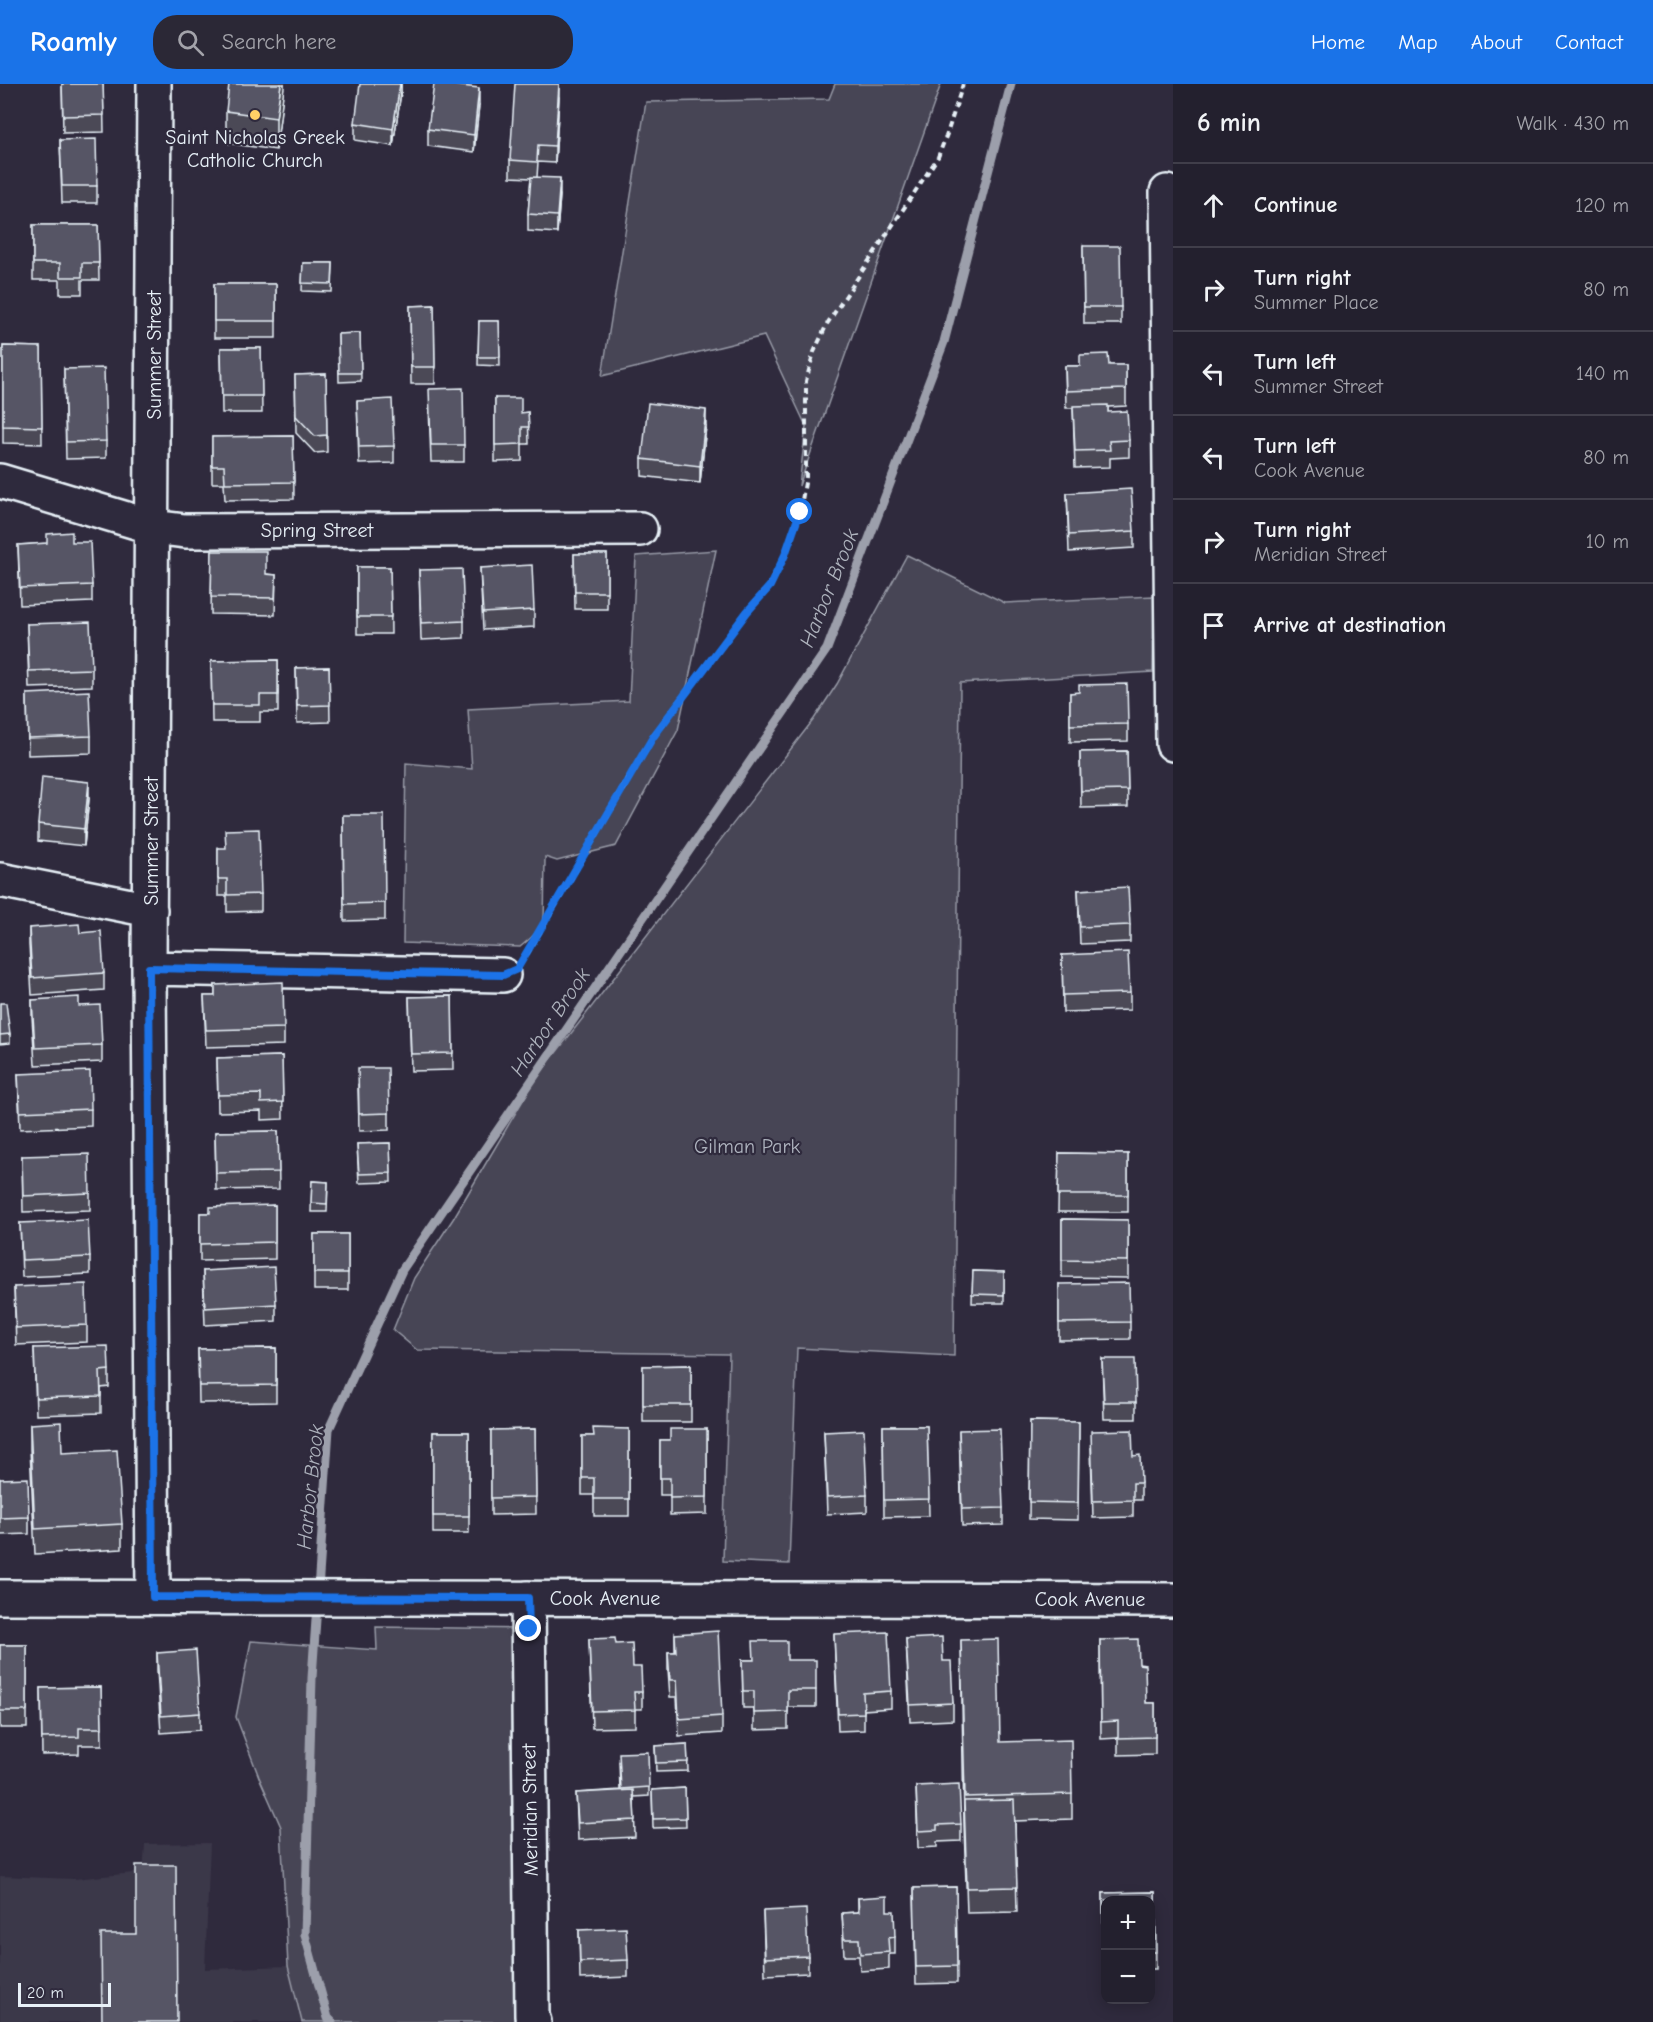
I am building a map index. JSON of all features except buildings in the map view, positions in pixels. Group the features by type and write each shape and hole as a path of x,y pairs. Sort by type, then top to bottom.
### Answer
{"street":[{"name":"Summer Street","path":"153,1597 149,968 154,84"},
{"path":"1167,192 1173,744"},
{"name":"Spring Street","path":"0,481 153,527 186,531 640,529"},
{"path":"0,880 150,910"},
{"path":"149,968 503,975"},
{"name":"Cook Avenue","path":"0,1597 1173,1600"},
{"name":"Meridian Street","path":"528,1598 532,2016 534,2022"}],"path":[{"path":"503,975 517,969 524,961 653,737 747,612 770,586 785,555 800,512 806,477 806,381 814,352 827,324 938,157 963,84"}],"shaded area":[{"path":"210,1843 205,1969 288,1966 302,2022 0,2022 0,1876 74,1879 143,1872 145,1844"}],"green space":[{"path":"835,84 941,84 799,486 806,426 764,336 602,376 646,102 829,99"},
{"path":"716,550 678,730 616,846 557,861 545,857 544,927 520,947 403,943 406,763 472,769 468,709 629,701 636,556"},
{"name":"Gilman Park","path":"907,555 1005,603 1154,596 1153,672 960,683 954,1356 797,1348 789,1564 723,1561 729,1354 417,1350 393,1330 414,1278 453,1219 535,1080 814,719 837,684"},
{"path":"376,1627 529,1629 550,2022 302,2022 288,1966 281,1827 236,1717 251,1641 377,1650"}],"waterway":[{"name":"Harbor Brook","path":"332,2022 328,2018 305,1935 312,1678 329,1429 402,1270 827,649 944,342 1011,84"}],"place":[{"name":"Saint Nicholas Greek Catholic Church","path":"255,115"}],"route":[{"path":"529,1629 528,1598 153,1597 149,968 503,975 517,969 524,961 653,737 747,612 770,586 785,555 800,512"}]}
